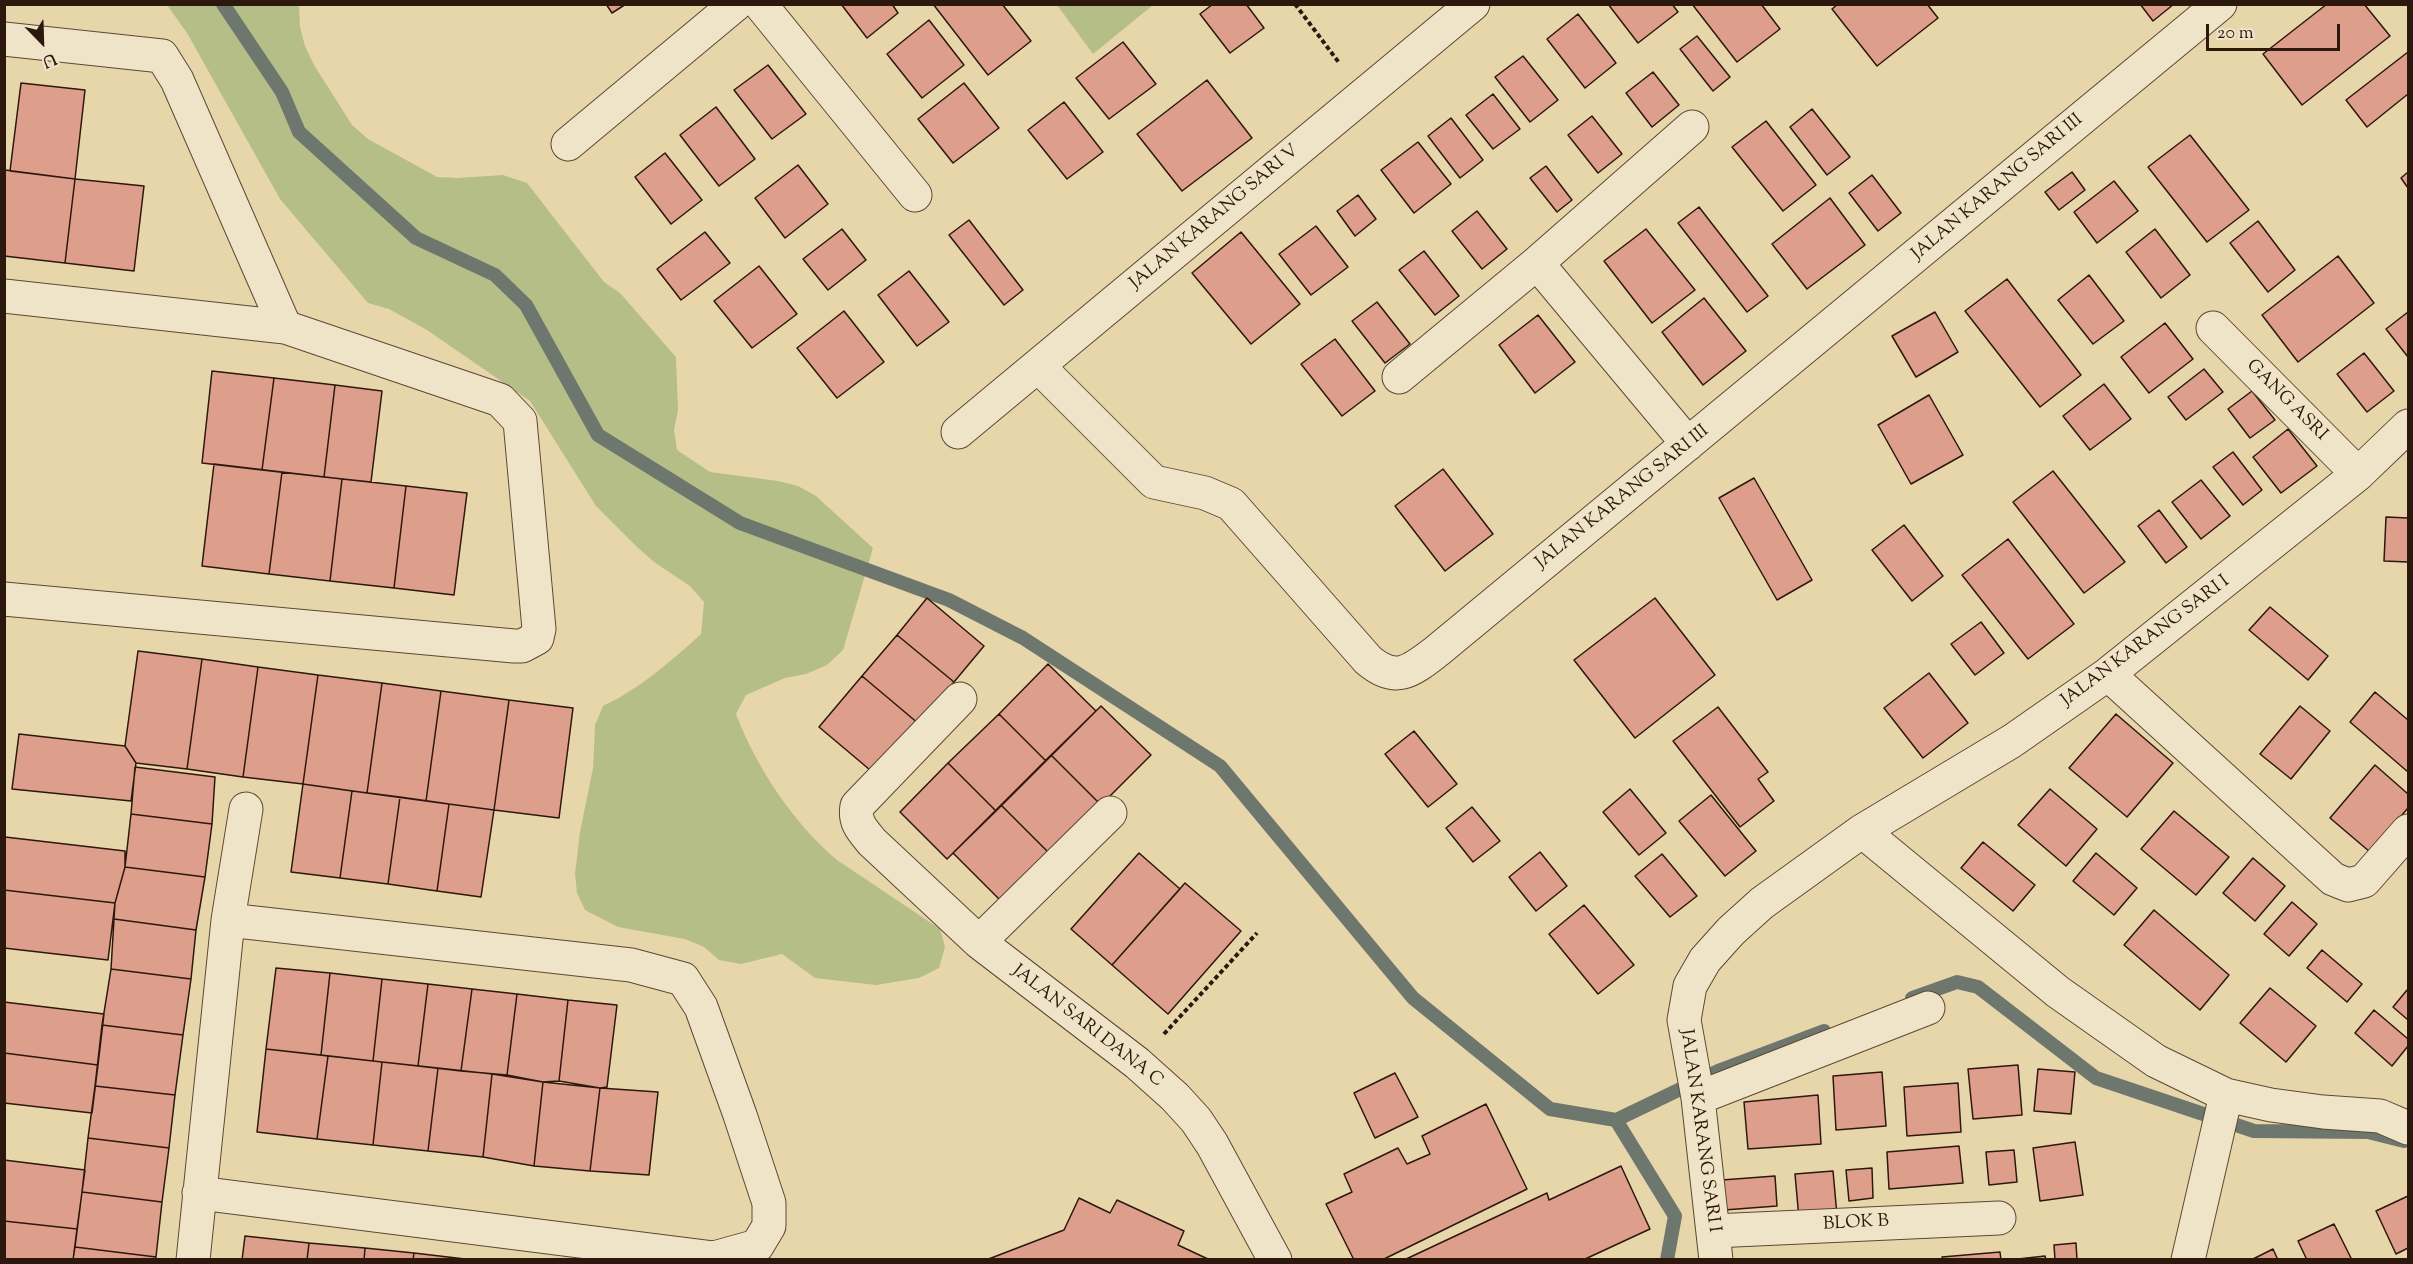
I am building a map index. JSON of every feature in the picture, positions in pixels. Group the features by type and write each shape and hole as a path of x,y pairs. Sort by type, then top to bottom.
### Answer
{"street":[{"path":"568,144 736,4"},
{"path":"760,4 915,195"},
{"name":"JALAN KARANG SARI V","path":"958,432 1473,4"},
{"name":"JALAN KARANG SARI III","path":"1038,366 1154,482 1205,493 1231,504 1368,660 1391,674 1404,672 1419,665 2220,4"},
{"path":"4,39 162,56 177,80 285,327"},
{"path":"1399,377 1537,263 1692,127"},
{"path":"1537,263 1688,444"},
{"path":"4,296 285,327 500,400 520,421 539,629 537,638 522,646 514,646 4,599"},
{"name":"GANG ASRI","path":"2213,328 2358,474"},
{"name":"JALAN KARANG SARI I","path":"1714,1245 1698,1098 1684,1020 1690,986 1705,960 1731,931 1762,903 1862,831 2012,741 2108,674 2358,474 2409,426"},
{"path":"2108,674 2333,879 2348,885 2364,881 2409,831"},
{"name":"JALAN SARI DANA C","path":"960,699 857,806 855,816 859,826 872,842 979,942 1137,1063 1175,1097 1196,1120 1212,1144 1275,1260"},
{"path":"193,1260 228,920 246,809"},
{"path":"979,942 1110,813"},
{"path":"1862,831 2058,992 2156,1061 2226,1095 2271,1105 2380,1116 2409,1128"},
{"path":"199,1193 714,1258 757,1246 769,1226 769,1203 740,1115 701,1007 683,979 631,965 228,920"},
{"path":"1698,1098 1928,1008"},
{"path":"2188,1260 2226,1095"},
{"name":"BLOK B","path":"1714,1245 2000,1218"}],"path":[{"path":"1295,4 1364,95"},
{"path":"1137,1063 1257,933"}],"green space":[{"path":"167,5 299,5 300,27 305,46 314,65 352,125 368,139 437,177 503,175 527,183 604,282 620,293 676,357 678,410 674,430 677,450 710,472 798,486 816,496 873,548 843,650 827,665 806,674 785,678 746,695 736,714 765,774 791,812 821,846 837,860 940,929 945,947 939,968 919,978 876,985 815,978 782,954 741,964 719,960 704,947 685,939 618,927 585,910 577,893 575,874 580,832 593,768 595,725 603,706 643,683 701,634 704,602 690,586 654,562 636,546 596,506 530,401 427,330 389,309 368,303 280,199 187,33"},
{"path":"1057,5 1153,5 1093,54"}],"building":[{"path":"606,4 626,4 612,13"},
{"path":"841,4 892,4 898,13 867,38"},
{"path":"933,4 1002,4 1031,41 988,75"},
{"path":"1213,4 1246,4 1264,28 1230,53 1200,14"},
{"path":"1608,4 1672,4 1678,12 1638,43"},
{"path":"1692,4 1761,4 1780,29 1737,62"},
{"path":"1838,4 1927,4 1938,18 1877,66 1832,9"},
{"path":"2140,4 2174,4 2153,21"},
{"path":"2327,4 2364,4 2390,36 2302,105 2263,54"},
{"path":"1578,14 1616,63 1585,88 1547,39"},
{"path":"929,20 964,65 922,98 887,54"},
{"path":"1697,36 1730,77 1713,91 1680,49"},
{"path":"1123,42 1156,84 1109,119 1076,78"},
{"path":"2408,52 2408,94 2367,127 2346,100"},
{"path":"1523,56 1558,100 1530,122 1495,77"},
{"path":"768,65 806,114 772,139 734,90"},
{"path":"1653,72 1679,105 1652,127 1626,93"},
{"path":"1207,80 1252,138 1182,191 1137,134"},
{"path":"21,83 85,90 75,179 10,171"},
{"path":"964,83 999,128 953,163 918,119"},
{"path":"1493,94 1520,129 1493,149 1466,115"},
{"path":"1064,102 1103,152 1067,179 1028,130"},
{"path":"716,107 755,159 719,186 680,135"},
{"path":"1812,109 1850,157 1827,175 1790,127"},
{"path":"1592,116 1622,154 1598,173 1568,135"},
{"path":"1451,118 1483,160 1460,178 1428,136"},
{"path":"1766,121 1816,185 1783,211 1732,147"},
{"path":"2190,135 2249,210 2207,242 2148,167"},
{"path":"1418,142 1451,184 1414,213 1381,170"},
{"path":"665,153 702,200 671,224 635,177"},
{"path":"798,165 828,204 785,238 755,198"},
{"path":"1546,166 1572,200 1557,212 1530,178"},
{"path":"5,170 75,179 65,263 4,256"},
{"path":"2072,172 2085,190 2059,210 2045,192"},
{"path":"2408,172 2408,188 2401,178"},
{"path":"1872,175 1901,213 1878,231 1849,193"},
{"path":"75,179 144,186 134,271 65,263"},
{"path":"2114,181 2138,211 2097,243 2074,212"},
{"path":"1358,195 1376,219 1355,236 1337,211"},
{"path":"1830,198 1865,245 1807,289 1772,244"},
{"path":"1699,207 1768,296 1747,312 1678,223"},
{"path":"1477,211 1507,249 1482,269 1452,231"},
{"path":"969,220 1023,290 1004,305 949,235"},
{"path":"2258,221 2295,270 2268,292 2230,243"},
{"path":"1316,226 1348,267 1311,295 1279,254"},
{"path":"842,229 866,260 828,290 803,259"},
{"path":"1646,229 1695,290 1652,323 1604,261"},
{"path":"2155,229 2190,275 2161,298 2126,252"},
{"path":"705,232 730,263 681,300 657,269"},
{"path":"1241,232 1300,304 1251,344 1192,273"},
{"path":"1424,251 1459,296 1435,315 1399,270"},
{"path":"2338,256 2374,303 2298,362 2262,315"},
{"path":"759,266 797,314 752,348 714,301"},
{"path":"909,271 949,322 917,346 878,295"},
{"path":"2089,275 2124,321 2093,344 2058,300"},
{"path":"2007,279 2081,375 2040,407 1965,311"},
{"path":"1704,298 1746,351 1703,385 1662,332"},
{"path":"1377,302 1410,344 1385,363 1352,321"},
{"path":"844,311 884,362 837,398 797,348"},
{"path":"1935,312 1958,352 1916,377 1892,336"},
{"path":"2408,312 2408,357 2386,329"},
{"path":"1538,315 1575,362 1535,393 1499,345"},
{"path":"2165,323 2193,359 2149,393 2121,357"},
{"path":"1335,339 1375,391 1342,416 1301,364"},
{"path":"2364,353 2394,391 2367,412 2337,374"},
{"path":"2204,369 2223,392 2186,420 2168,397"},
{"path":"212,371 274,378 262,470 202,463"},
{"path":"274,378 335,385 324,477 262,470"},
{"path":"2104,384 2131,419 2090,450 2063,416"},
{"path":"335,385 382,391 371,482 324,477"},
{"path":"2252,391 2275,420 2250,438 2228,409"},
{"path":"1929,395 1963,455 1911,484 1878,425"},
{"path":"2288,429 2317,466 2281,493 2253,457"},
{"path":"2233,452 2262,490 2243,505 2213,467"},
{"path":"214,464 282,472 269,574 202,566"},
{"path":"1443,469 1493,534 1445,571 1395,506"},
{"path":"2053,471 2125,562 2084,593 2013,502"},
{"path":"282,472 342,479 330,581 269,574"},
{"path":"1754,478 1812,580 1777,600 1719,498"},
{"path":"342,479 406,486 394,588 330,581"},
{"path":"2201,480 2230,516 2201,539 2172,502"},
{"path":"406,486 467,493 454,595 394,588"},
{"path":"2159,510 2187,547 2166,563 2138,526"},
{"path":"2386,517 2408,518 2408,562 2384,561"},
{"path":"1904,525 1943,576 1912,601 1872,550"},
{"path":"2008,539 2074,624 2028,659 1962,575"},
{"path":"927,598 984,646 954,682 897,635"},
{"path":"1655,598 1715,675 1635,738 1574,660"},
{"path":"2270,607 2328,656 2308,680 2249,630"},
{"path":"1981,622 2004,653 1975,675 1951,644"},
{"path":"897,635 954,682 919,724 862,676"},
{"path":"138,651 202,659 187,769 136,763 125,746"},
{"path":"202,659 258,667 243,777 187,769"},
{"path":"1048,664 1096,711 1046,761 999,714"},
{"path":"258,667 318,675 303,784 243,777"},
{"path":"1929,673 1968,723 1923,758 1884,708"},
{"path":"318,675 382,683 367,793 303,784"},
{"path":"862,676 919,724 876,775 819,727"},
{"path":"382,683 441,691 426,801 367,793"},
{"path":"441,691 509,700 494,810 426,801"},
{"path":"2375,692 2408,720 2408,772 2350,722"},
{"path":"509,700 573,708 559,818 494,810"},
{"path":"1101,706 1151,755 1101,805 1051,755"},
{"path":"2300,706 2330,731 2291,779 2260,754"},
{"path":"1718,707 1768,772 1758,779 1774,801 1740,827 1673,741"},
{"path":"999,714 1046,761 996,811 948,763"},
{"path":"2116,714 2173,763 2127,817 2069,768"},
{"path":"1414,731 1457,784 1428,807 1385,754"},
{"path":"19,734 125,746 136,763 131,801 12,789"},
{"path":"1051,755 1101,805 1051,855 1001,805"},
{"path":"948,763 996,811 947,859 900,812"},
{"path":"2375,765 2408,794 2408,808 2370,852 2330,818"},
{"path":"135,767 215,777 212,824 131,814"},
{"path":"303,784 352,791 340,878 291,872"},
{"path":"1630,789 1666,833 1639,855 1603,812"},
{"path":"2050,789 2097,829 2066,866 2018,825"},
{"path":"352,791 400,797 388,884 340,878"},
{"path":"1711,795 1756,851 1725,876 1679,821"},
{"path":"400,797 449,804 437,891 388,884"},
{"path":"449,804 494,810 481,897 437,891"},
{"path":"1001,805 1051,855 1003,903 953,853"},
{"path":"1472,807 1500,841 1473,862 1446,828"},
{"path":"2174,811 2229,857 2196,895 2141,849"},
{"path":"131,814 212,824 205,877 125,867"},
{"path":"5,837 125,851 125,867 115,903 4,890"},
{"path":"1983,842 2035,885 2013,911 1961,868"},
{"path":"1540,852 1567,886 1536,911 1509,877"},
{"path":"1139,853 1180,889 1112,965 1071,929"},
{"path":"2096,853 2137,888 2114,915 2073,881"},
{"path":"1662,854 1697,896 1670,917 1635,876"},
{"path":"2253,858 2285,886 2255,921 2223,893"},
{"path":"125,867 205,877 196,930 114,919 115,903"},
{"path":"1185,883 1241,931 1168,1014 1112,965"},
{"path":"4,890 115,903 108,960 4,948"},
{"path":"2292,902 2317,924 2289,956 2264,934"},
{"path":"1584,905 1634,965 1598,994 1549,934"},
{"path":"2154,910 2229,975 2200,1010 2124,945"},
{"path":"114,919 196,930 191,979 111,969"},
{"path":"2322,950 2362,984 2347,1002 2307,968"},
{"path":"276,968 330,973 321,1055 266,1049"},
{"path":"111,969 191,979 183,1035 102,1025"},
{"path":"330,973 382,979 373,1061 321,1055"},
{"path":"382,979 428,984 418,1066 373,1061"},
{"path":"428,984 472,989 461,1071 418,1066"},
{"path":"2270,988 2316,1026 2286,1062 2240,1023"},
{"path":"472,989 517,994 507,1075 461,1071"},
{"path":"2408,991 2408,1020 2393,1007"},
{"path":"517,994 568,1000 559,1081 543,1082 507,1075"},
{"path":"568,1000 617,1005 607,1087 600,1088 559,1081"},
{"path":"4,1002 104,1014 98,1065 4,1053"},
{"path":"2374,1010 2408,1039 2408,1046 2392,1066 2355,1033"},
{"path":"102,1025 183,1035 175,1095 95,1086"},
{"path":"266,1049 328,1056 317,1139 257,1132"},
{"path":"4,1053 98,1065 92,1113 4,1103"},
{"path":"328,1056 382,1062 373,1145 317,1139"},
{"path":"382,1062 438,1068 428,1151 373,1145"},
{"path":"2018,1065 2022,1115 1973,1119 1968,1069"},
{"path":"438,1068 492,1074 483,1157 428,1151"},
{"path":"2038,1069 2075,1072 2071,1114 2034,1111"},
{"path":"1882,1072 1886,1126 1836,1130 1833,1076"},
{"path":"1395,1073 1418,1117 1375,1138 1354,1093"},
{"path":"492,1074 543,1082 534,1166 483,1157"},
{"path":"543,1082 600,1088 590,1171 534,1166"},
{"path":"1958,1083 1961,1132 1907,1136 1904,1087"},
{"path":"95,1086 175,1095 169,1148 88,1138"},
{"path":"600,1088 658,1092 649,1175 590,1171"},
{"path":"1818,1095 1821,1144 1748,1149 1744,1102"},
{"path":"1486,1104 1527,1189 1382,1260 1354,1260 1326,1204 1352,1192 1344,1174 1398,1148 1407,1164 1430,1154 1422,1136"},
{"path":"88,1138 169,1148 162,1202 82,1192"},
{"path":"2075,1142 2083,1195 2040,1201 2033,1148"},
{"path":"1959,1146 1963,1183 1889,1189 1887,1152"},
{"path":"2014,1150 2017,1182 1989,1185 1986,1152"},
{"path":"4,1160 85,1170 77,1229 4,1221"},
{"path":"1621,1166 1650,1229 1583,1260 1404,1260 1547,1193 1549,1200"},
{"path":"1872,1168 1873,1198 1849,1201 1846,1170"},
{"path":"1833,1171 1837,1215 1799,1219 1795,1174"},
{"path":"1775,1176 1777,1206 1724,1210 1722,1180"},
{"path":"82,1192 162,1202 156,1257 75,1247"},
{"path":"2408,1196 2408,1248 2396,1254 2376,1211"},
{"path":"1079,1198 1110,1213 1117,1200 1184,1231 1178,1245 1210,1260 986,1260 1064,1230"},
{"path":"4,1221 77,1229 73,1260 4,1260"},
{"path":"2334,1224 2352,1260 2307,1260 2298,1241"},
{"path":"245,1236 309,1243 307,1260 242,1260"},
{"path":"309,1243 365,1248 364,1260 307,1260"},
{"path":"2076,1243 2077,1260 2055,1260 2054,1245"},
{"path":"75,1247 156,1257 155,1260 73,1260"},
{"path":"365,1248 414,1253 413,1260 364,1260"},
{"path":"2273,1249 2278,1260 2251,1260"},
{"path":"2000,1252 2001,1260 1942,1260 1942,1257"},
{"path":"414,1253 465,1259 465,1260 413,1260"},
{"path":"2045,1256 2046,1260 2018,1260 2018,1259"}],"waterway":[{"path":"223,4 282,92 299,132 416,238 495,275 526,305 598,435 740,523 949,600 1023,638 1220,766 1413,998 1550,1109 1616,1120 1718,1071 1824,1031"},
{"path":"1912,998 1957,982 1978,987 2096,1078 2254,1131 2368,1132 2404,1141"},
{"path":"1616,1120 1675,1216 1667,1260"}]}
